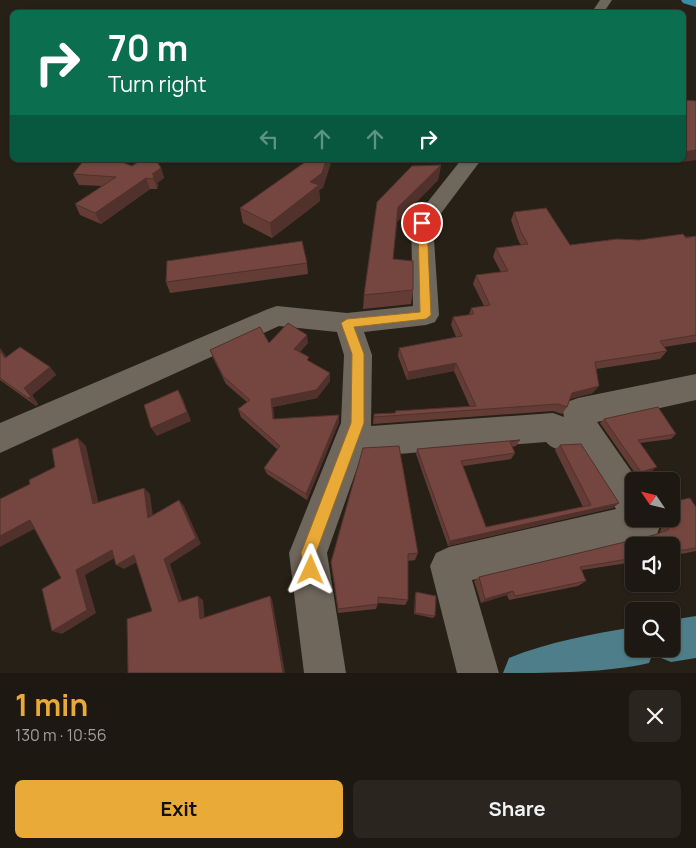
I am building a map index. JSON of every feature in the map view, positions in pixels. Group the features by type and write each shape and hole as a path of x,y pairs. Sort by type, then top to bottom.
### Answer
{"highway":[{"path":"687,0 696,3"}],"main road":[{"path":"680,640 696,637"},
{"path":"524,673 598,654 625,650"}],"street":[{"path":"0,438 277,316 347,323 426,315 422,223 469,162"},
{"path":"325,673 308,553 357,423 358,354 347,323"},
{"path":"625,492 585,432 578,412 696,387"},
{"path":"350,443 553,427 561,436 585,432"},
{"path":"478,673 449,566 625,525"}],"building":[{"path":"686,100 696,101 696,150 686,152"},
{"path":"82,162 121,162 132,166 138,162 157,162 161,168 152,174 154,175 153,179 146,178 95,213 75,204 116,177 73,174"},
{"path":"305,162 325,162 322,173 310,182 319,185 270,223 240,208"},
{"path":"441,165 398,207 393,259 413,261 413,290 364,295 377,202 412,166"},
{"path":"546,208 570,245 617,239 639,240 683,234 686,238 696,236 696,335 660,341 667,351 595,362 599,386 572,393 567,407 558,404 374,417 374,414 396,413 395,411 476,406 456,363 408,372 399,348 462,336 453,317 474,314 471,308 490,305 476,275 508,271 496,248 528,244 521,232 514,212"},
{"path":"302,241 307,263 166,282 167,261"},
{"path":"288,323 307,335 294,349 309,357 307,360 330,373 316,390 271,399 273,419 339,415 306,494 264,468 280,446 238,409 250,400 223,376 210,350 260,327 269,343"},
{"path":"20,347 50,367 24,388 31,397 28,398 0,378 0,351 5,358"},
{"path":"178,390 187,412 151,428 144,405"},
{"path":"658,407 676,434 638,440 657,467 641,472 604,419"},
{"path":"78,438 93,504 144,488 148,518 179,500 196,538 164,559 179,602 198,596 200,619 270,596 283,673 128,673 127,619 152,611 134,555 116,565 112,550 76,570 87,610 52,631 42,589 61,578 30,520 0,536 0,499 30,484 29,480 55,467 52,449"},
{"path":"520,440 510,442 515,453 461,461 486,527 591,505 560,445 581,444 619,503 450,541 417,449"},
{"path":"399,446 418,553 408,554 408,600 378,597 378,604 338,609 331,562 363,448"},
{"path":"690,498 696,507 696,548 680,551 680,537 646,537 668,530 669,528 680,528 680,500"},
{"path":"625,542 625,560 580,567 586,581 515,596 513,591 485,599 479,577"},
{"path":"416,592 436,596 435,616 415,613"}],"route":[{"path":"311,570 308,553 357,423 358,354 347,323 426,315 426,273 422,223"}]}
